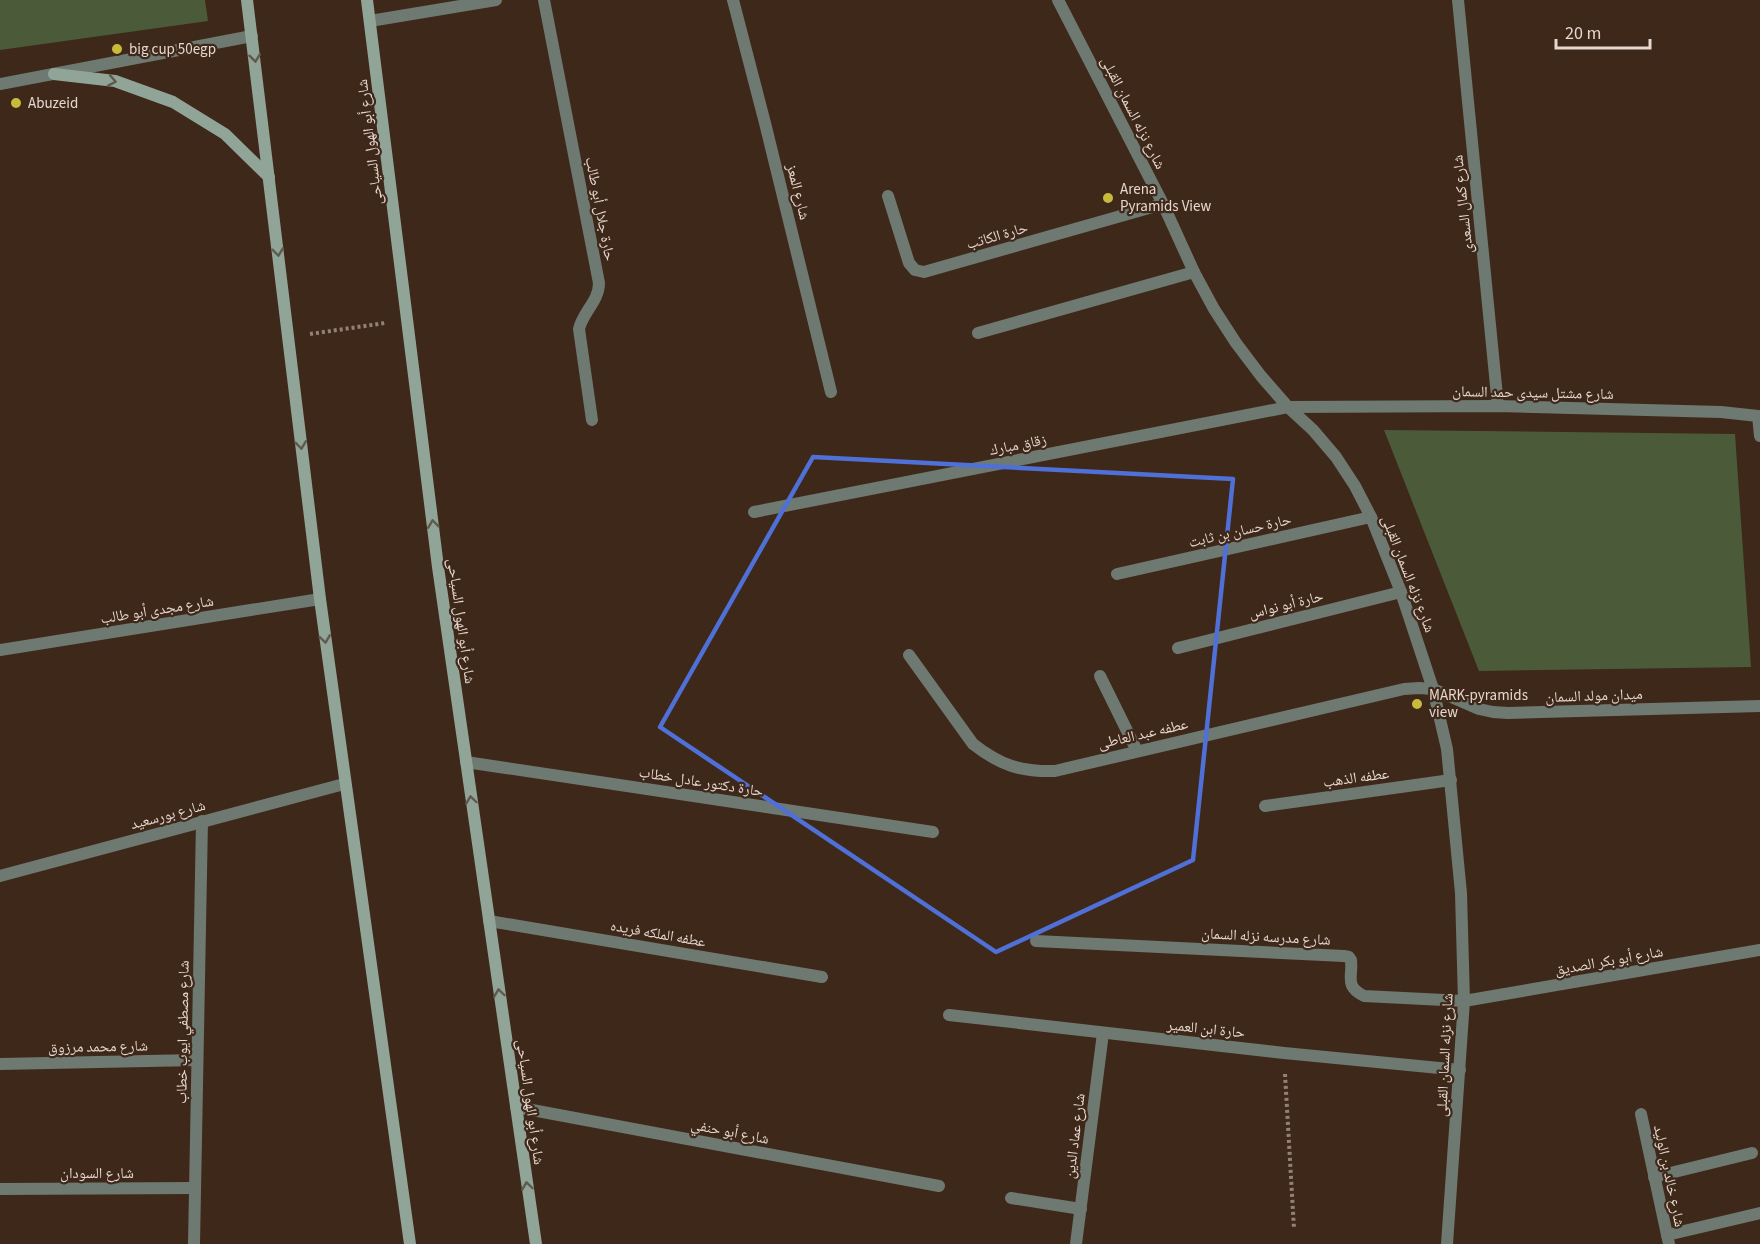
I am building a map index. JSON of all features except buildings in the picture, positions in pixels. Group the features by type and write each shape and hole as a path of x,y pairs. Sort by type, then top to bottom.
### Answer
{"main road":[{"path":"247,0 344,784 410,1244"},
{"name":"شارع أبو الهول السياحى","path":"367,0 439,578 536,1244"},
{"path":"54,74 115,81 173,102 225,134 269,177"}],"street":[{"path":"370,21 496,0"},
{"name":"حارة جلال أبو طالب","path":"544,0 599,283 597,297 580,321 579,329 592,420"},
{"name":"شارع المعز","path":"733,0 831,392"},
{"name":"شارع نزله السمان القبلى","path":"1058,0 1214,309 1261,376 1314,430 1336,457 1355,486 1371,517 1401,592 1433,689 1445,739 1451,780 1461,892 1464,1001 1447,1244"},
{"name":"شارع كمال السعدى","path":"1458,0 1498,405"},
{"path":"0,84 252,36"},
{"name":"حارة الكاتب","path":"888,196 909,263 915,270 924,272 1163,204"},
{"path":"978,333 1194,272"},
{"name":"شارع مشتل سيدى حمد السمان","path":"1288,406 1498,405 1721,412 1759,417 1760,436"},
{"name":"زقاق مبارك","path":"754,512 1288,406"},
{"name":"حارة حسان بن ثابت","path":"1117,574 1371,517"},
{"name":"حارة أبو نواس","path":"1178,648 1401,592"},
{"name":"شارع مجدى أبو طالب","path":"0,650 320,599"},
{"name":"عطفه عبد العاطى","path":"909,655 973,744 1003,764 1037,771 1055,771 1390,692 1419,688 1433,689"},
{"path":"1100,676 1137,751"},
{"name":"ميدان مولد السمان","path":"1433,689 1479,709 1508,713 1760,706"},
{"name":"حارة دكتور عادل خطاب","path":"466,762 933,832"},
{"name":"عطفه الذهب","path":"1265,806 1451,780"},
{"name":"شارع بورسعيد","path":"0,876 344,784"},
{"name":"شارع مصطفي ايوب خطاب","path":"194,1244 202,821"},
{"name":"عطفه الملكه فريده","path":"489,921 822,977"},
{"name":"شارع مدرسه نزله السمان","path":"1036,941 1344,956 1351,960 1352,987 1365,996 1464,1001"},
{"name":"شارع أبو بكر الصديق","path":"1464,1001 1760,950"},
{"name":"حارة ابن العمير","path":"949,1015 1284,1053 1460,1070"},
{"name":"شارع عماد الدين","path":"1076,1244 1103,1033"},
{"name":"شارع محمد مرزوق","path":"0,1064 197,1060"},
{"name":"شارع أبو حنفي","path":"516,1107 939,1186"},
{"name":"شارع خالد بن الوليد","path":"1641,1114 1668,1239"},
{"path":"1654,1177 1752,1153"},
{"name":"شارع السودان","path":"0,1189 195,1188"},
{"path":"1011,1198 1081,1209"},
{"path":"1668,1239 1760,1213"}],"path":[{"path":"288,338 407,319"},
{"path":"1284,1053 1294,1229"}],"highlighted area":[{"path":"813,457 1233,479 1193,860 996,952 660,727"}],"green space":[{"path":"0,0 205,0 208,21 0,50"},
{"path":"1384,430 1735,434 1751,667 1479,671"}],"place":[{"name":"big cup 50egp","path":"117,49"},
{"name":"Abuzeid","path":"16,103"},
{"name":"Arena Pyramids View","path":"1108,198"},
{"name":"MARK-pyramids view","path":"1417,704"}]}
